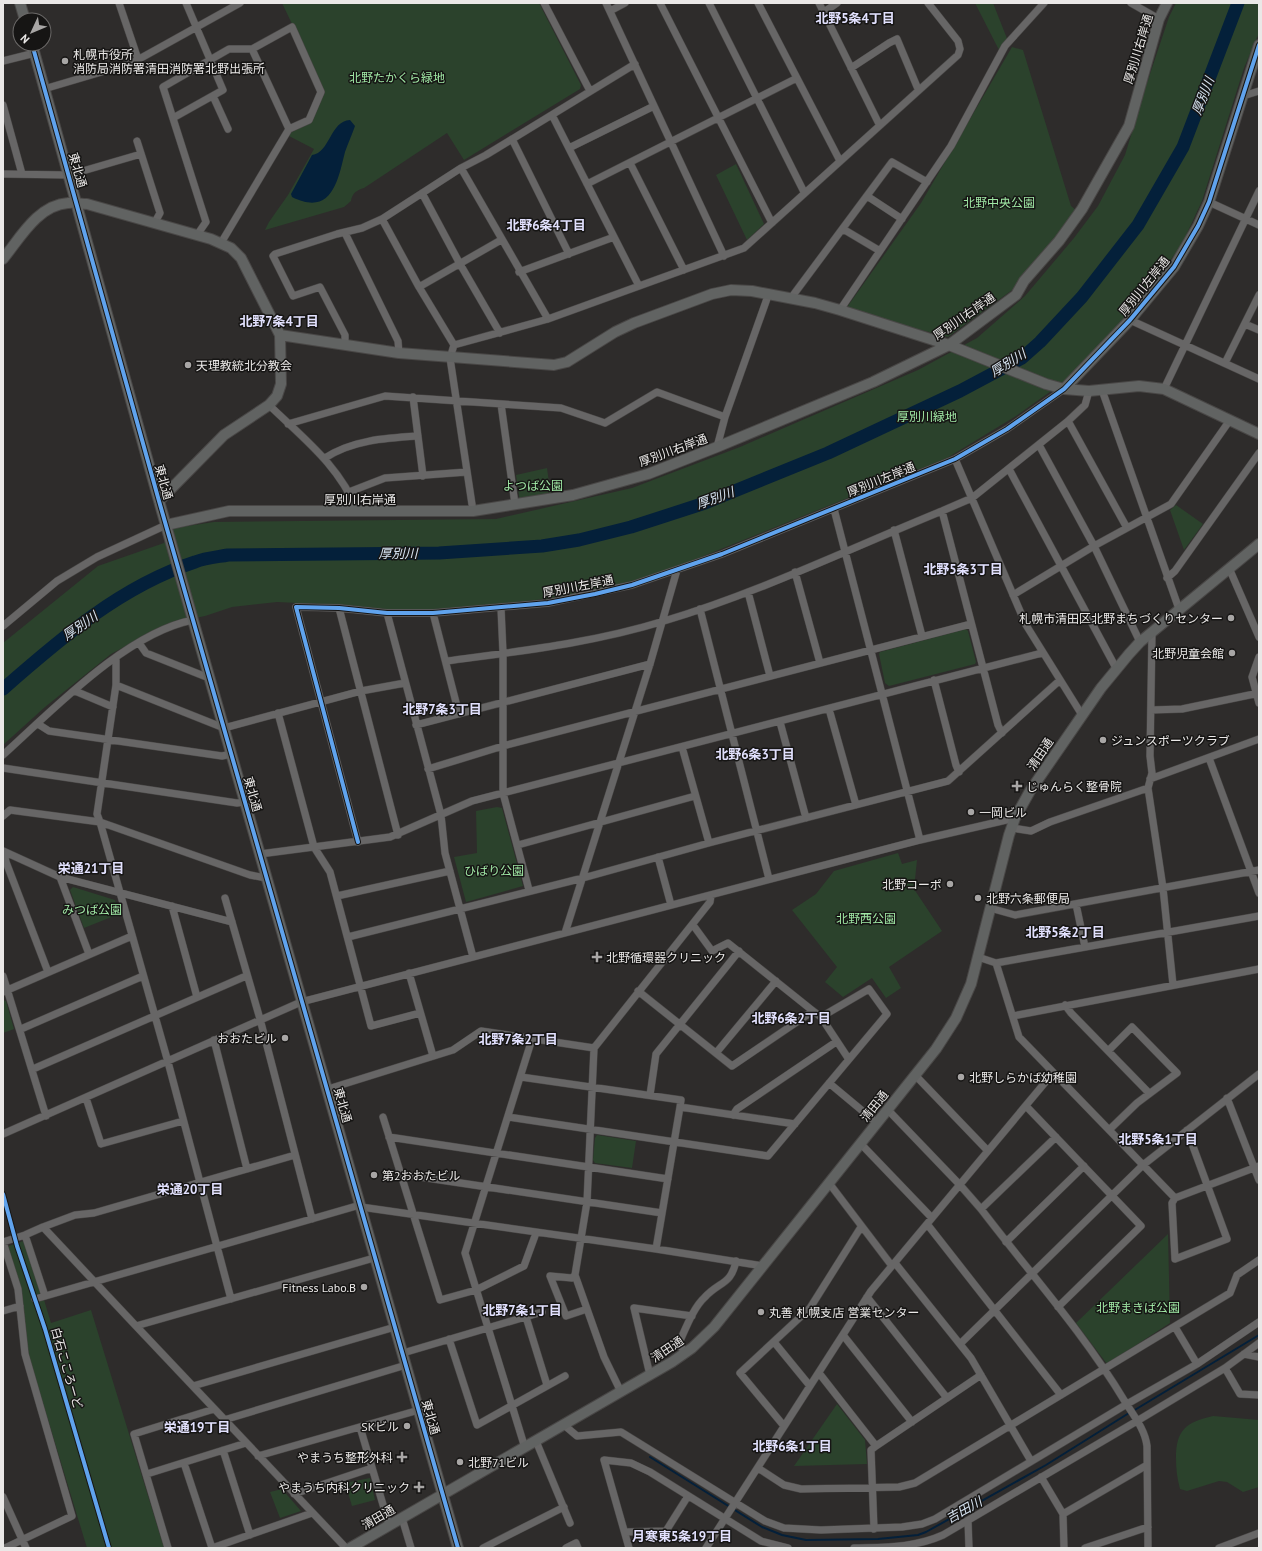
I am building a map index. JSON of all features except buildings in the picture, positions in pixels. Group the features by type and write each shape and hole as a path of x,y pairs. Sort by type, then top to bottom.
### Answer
{"street":[{"path":"119,3 138,59"},
{"path":"173,118 224,90 186,3"},
{"path":"44,90 132,63 240,3"},
{"path":"544,3 590,91"},
{"path":"606,3 724,256"},
{"path":"610,11 625,3"},
{"path":"660,3 772,223"},
{"path":"709,3 804,192"},
{"path":"758,3 840,161"},
{"path":"819,3 879,124"},
{"path":"824,12 837,3"},
{"path":"454,345 548,319 744,248 879,124 958,55 960,48 958,41 928,3"},
{"path":"840,310 927,182 963,125 1005,46 1044,3"},
{"path":"1132,3 1159,19"},
{"name":"厚別川右岸通","path":"3,626 58,581 97,557 166,525 229,511 473,512 573,495 648,474 717,447 873,382 949,345 1016,295 1024,281 1059,242 1082,209 1129,126 1159,19 1167,3"},
{"path":"198,235 206,222 163,87 229,49 252,49 292,27 321,92 309,120 288,129 221,242"},
{"path":"851,68 897,39 918,89"},
{"name":"厚別川左岸通","path":"321,701 296,607 339,608 387,613 433,613 548,603 632,585 677,570 834,509 955,459 1007,429 1064,390 1130,320 1174,267 1198,226 1209,202 1259,45"},
{"path":"252,49 288,129"},
{"path":"3,61 24,52"},
{"name":"東北通","path":"34,52 209,678 458,1548"},
{"path":"345,345 345,335 320,287 294,296 273,256 331,236 362,228 382,219 461,168 512,139 635,64"},
{"path":"587,184 797,78"},
{"path":"1243,96 1259,91"},
{"path":"213,96 228,129"},
{"path":"569,148 654,106"},
{"path":"4,108 22,174"},
{"path":"552,115 639,286"},
{"path":"512,139 569,254"},
{"path":"137,140 160,213 155,222"},
{"path":"3,174 69,175 141,154"},
{"path":"791,298 844,229 892,162 927,182"},
{"path":"630,163 684,270"},
{"path":"461,168 501,240 548,319"},
{"path":"1164,389 1259,191"},
{"path":"422,193 460,264 500,333"},
{"path":"867,196 902,219"},
{"path":"1209,202 1259,225"},
{"path":"3,259 33,221 50,207 68,203 87,204 155,222 221,242 231,248 242,258 280,335 281,384 276,396 269,405 224,435 159,501"},
{"path":"382,219 419,287 454,345 450,358 455,401 473,512"},
{"path":"844,229 880,251"},
{"path":"345,233 398,341 399,353"},
{"path":"520,272 614,237"},
{"path":"419,287 501,240"},
{"path":"280,335 399,353 554,365 567,362 615,332 634,323 712,294 730,290 769,293 840,310 949,345 1037,381 1064,390 1089,391 1139,386 1164,389 1259,434"},
{"path":"717,447 725,417 769,293"},
{"path":"1225,363 1259,295"},
{"path":"1130,320 1259,379"},
{"path":"1245,324 1259,330"},
{"path":"1102,390 1179,609"},
{"path":"447,661 579,643 663,622 748,592 942,511 972,498 1039,445 1086,405 1089,391"},
{"path":"288,424 385,396 561,408 605,423 657,392 725,417"},
{"path":"413,397 423,476"},
{"path":"501,404 515,504"},
{"path":"269,405 325,458 349,492 358,512"},
{"path":"1013,595 1094,546 1171,504 1230,420"},
{"path":"1068,421 1127,528"},
{"path":"325,458 336,451 377,439 418,436"},
{"path":"1039,445 1094,546 1140,642"},
{"path":"1167,578 1175,571 1259,453"},
{"path":"955,459 1026,625 1059,681 1082,715"},
{"path":"1009,469 1116,668"},
{"path":"349,492 385,478 467,472"},
{"path":"834,509 920,840"},
{"path":"942,511 998,725 1002,732"},
{"path":"894,530 922,636"},
{"name":"清田通","path":"350,1548 650,1375 686,1353 714,1327 915,1076 936,1049 956,1018 970,984 1014,823 1030,791 1082,715 1116,668 1140,642 1259,544"},
{"path":"1229,568 1259,636"},
{"path":"565,933 663,622 677,570"},
{"path":"795,572 820,663"},
{"path":"748,592 770,676"},
{"path":"339,608 398,834"},
{"path":"501,608 503,653 503,793 529,890"},
{"path":"700,609 769,879"},
{"path":"387,613 441,815 445,853 473,956"},
{"path":"433,613 447,661 459,714"},
{"path":"3,755 75,691 116,658 163,630 193,620"},
{"path":"428,769 503,746 971,624"},
{"path":"1152,633 1150,756 1152,773 1148,788 1163,888 1172,985"},
{"path":"139,643 146,653 209,678"},
{"path":"260,854 358,842 398,834 472,801 619,764 732,732 780,722 983,667 1042,653"},
{"path":"1259,657 1252,677 1259,702"},
{"path":"116,658 116,685 97,814 168,1062 231,1300"},
{"path":"416,725 650,664"},
{"path":"934,680 959,772"},
{"path":"348,937 529,890 583,878 708,842 757,831 948,781 1059,681"},
{"path":"116,685 224,728 361,691 406,683"},
{"path":"75,691 113,707"},
{"path":"1151,710 1182,709 1257,694"},
{"path":"321,701 358,842"},
{"path":"829,709 856,805"},
{"path":"278,713 314,847 330,872 371,1026 420,1013"},
{"path":"780,722 806,818"},
{"path":"38,724 50,732 222,756 231,754"},
{"path":"1150,779 1259,739"},
{"path":"682,747 708,842"},
{"path":"1209,758 1259,893"},
{"path":"3,768 237,803 245,802"},
{"path":"4,1131 46,1116 260,1019 301,1002 409,972 711,896 769,879 920,840 1014,823 1031,831 1050,822 1148,788"},
{"path":"518,845 695,796"},
{"path":"3,816 10,810 100,822 250,875 266,878"},
{"path":"4,852 60,876 232,922"},
{"path":"4,852 6,862 48,972"},
{"path":"658,857 671,906"},
{"path":"990,908 1015,915 1259,870"},
{"path":"337,896 450,871"},
{"path":"60,876 89,954"},
{"path":"621,1392 604,1357 575,1276 587,1202 594,1048 710,902 711,896"},
{"path":"225,898 246,976 260,1019 312,1219"},
{"path":"1076,904 1085,948"},
{"path":"172,906 197,996"},
{"path":"978,957 996,962 1085,948 1259,916"},
{"path":"692,925 712,951 728,942 813,1011 821,1018 848,1058"},
{"path":"6,991 132,936"},
{"path":"650,1095 656,1054 739,951"},
{"path":"996,962 1019,1037 1175,1198"},
{"path":"1013,1016 1259,969"},
{"path":"409,972 432,1056"},
{"path":"3,976 6,991 33,1069 46,1116"},
{"path":"20,1030 143,976"},
{"path":"33,1069 197,996 246,976"},
{"path":"716,1053 776,981"},
{"path":"508,1117 768,1156 848,1058 887,1014 869,989 821,1018"},
{"path":"638,991 732,1066 813,1011"},
{"path":"1065,1005 1149,1093"},
{"path":"1108,1051 1132,1027 1177,1073 1149,1093 1110,1130"},
{"path":"328,1090 453,1050 482,1031 594,1048"},
{"path":"525,1448 487,1328 466,1253 532,1039"},
{"path":"214,1040 248,1169"},
{"path":"733,1115 737,1109 836,1042"},
{"path":"706,1548 868,1297 927,1224 1054,1073"},
{"path":"960,1344 1143,1165 1259,1074"},
{"path":"915,1076 988,1151"},
{"path":"521,1077 681,1100 656,1249"},
{"path":"829,1083 877,1123"},
{"path":"86,1098 101,1144 183,1121"},
{"path":"1227,1098 1257,1167 1259,1180"},
{"path":"1026,1106 1141,1226 1058,1307"},
{"path":"680,1107 795,1124"},
{"path":"888,1110 981,1209 1106,1370 1137,1421 1146,1437 1148,1548"},
{"path":"383,1118 440,1300 476,1290 524,1266 536,1233"},
{"path":"1187,1130 1207,1186 1227,1239 1175,1259 1172,1203 1175,1198 1207,1186 1257,1167"},
{"path":"389,1137 668,1179"},
{"path":"981,1209 1056,1137"},
{"path":"861,1144 932,1218"},
{"path":"5,1548 72,1516 25,1354 18,1289 3,1242 25,1236 43,1227 75,1215 94,1213 295,1156"},
{"path":"1006,1242 1084,1166"},
{"path":"400,1174 662,1213"},
{"path":"829,1183 861,1227 960,1344 981,1375 1031,1461"},
{"path":"35,1299 360,1206 763,1266"},
{"path":"927,1224 1061,1395"},
{"path":"43,1227 346,1548"},
{"path":"784,1426 740,1373 810,1308 861,1227"},
{"path":"25,1236 45,1296"},
{"path":"136,1326 374,1258"},
{"path":"758,1468 784,1485 792,1488 904,1487 915,1483 1061,1395 1106,1370 1230,1293 1237,1275 1259,1260"},
{"path":"686,1353 679,1343 692,1316 704,1297 733,1275 736,1261"},
{"path":"575,1276 572,1278 550,1276 566,1316 587,1309"},
{"path":"868,1297 947,1398"},
{"path":"3,1311 20,1306"},
{"path":"650,1375 634,1308 692,1316"},
{"path":"403,1354 542,1312"},
{"path":"526,1317 547,1385"},
{"path":"564,1425 576,1436 621,1432 734,1504 765,1521 784,1528 800,1530 874,1529 912,1526 928,1521 1126,1404 1197,1364 1259,1322"},
{"path":"193,1386 395,1327"},
{"path":"1175,1327 1197,1364"},
{"path":"843,1335 912,1422"},
{"path":"450,1339 477,1425 565,1376"},
{"path":"774,1342 810,1386"},
{"path":"854,1548 910,1546 921,1544 943,1535 1225,1368 1259,1343"},
{"path":"1244,1354 1259,1357"},
{"path":"224,1420 406,1366"},
{"path":"1225,1368 1240,1394 1259,1395"},
{"path":"819,1373 876,1446"},
{"path":"874,1529 871,1450 981,1375"},
{"path":"168,1548 134,1434 214,1409"},
{"path":"258,1456 419,1410"},
{"path":"360,1427 389,1526"},
{"path":"536,1442 570,1523"},
{"path":"146,1474 246,1443"},
{"path":"222,1450 250,1535"},
{"path":"629,1548 604,1460 630,1463 650,1472 761,1541 788,1548"},
{"path":"184,1463 212,1548 312,1513"},
{"path":"1063,1514 1147,1465"},
{"path":"294,1494 372,1468"},
{"path":"1041,1477 1063,1514 1064,1548"},
{"path":"625,1532 666,1531 688,1496"},
{"path":"3,1497 26,1548"},
{"path":"483,1548 564,1507"},
{"path":"402,1518 411,1548"},
{"path":"968,1521 969,1548"},
{"path":"1085,1548 1148,1527"},
{"path":"1220,1548 1259,1533"},
{"path":"566,1548 576,1543 578,1548"}],"green space":[{"name":"北野たかくら緑地","path":"282,3 539,3 581,85 580,89 464,160 447,133 364,188 357,191 352,196 351,201 344,207 265,230 288,195 314,149 289,136 292,131 311,122 324,91"},
{"path":"975,3 993,3 1008,41 999,50"},
{"name":"厚別川緑地","path":"1176,3 1259,3 1259,33 1244,68 1202,201 1181,246 1142,298 1093,353 1061,384 1016,416 947,458 691,561 643,578 572,596 437,611 379,610 319,604 277,602 232,607 205,616 167,624 111,654 45,707 3,745 3,643 98,566 164,543 174,528 214,522 496,519 632,488 740,447 918,370 977,338 1025,296 1074,238 1098,206 1125,155 1169,17"},
{"name":"北野中央公園","path":"1012,47 1023,50 1071,206 1077,211 1019,285 948,337 845,310 921,203"},
{"path":"736,164 764,224 747,240 716,175"},
{"name":"よつば公園","path":"547,468 551,497 520,502 516,475"},
{"path":"1176,505 1203,524 1184,550 1170,510"},
{"path":"966,629 968,631 976,662 975,664 889,686 885,683 879,654 880,652"},
{"name":"ひばり公園","path":"497,807 502,808 523,886 466,902 454,857 477,853 476,811"},
{"name":"北野西公園","path":"898,853 902,864 917,860 914,889 942,931 889,967 901,988 886,998 872,978 843,997 825,982 837,967 792,910 816,894 834,871"},
{"name":"みつば公園","path":"73,887 115,900 119,914 84,928 70,890"},
{"path":"3,1000 6,1001 14,1029 3,1033"},
{"path":"597,1135 636,1141 632,1168 595,1163 593,1160 595,1138"},
{"name":"北野まきば公園","path":"1168,1234 1170,1323 1107,1364 1076,1323"},
{"path":"26,1240 51,1323 91,1310 164,1548 87,1548 28,1354 6,1247"},
{"path":"837,1404 865,1440 867,1464 794,1466"},
{"path":"1213,1416 1259,1420 1259,1487 1243,1492 1227,1482 1219,1481 1187,1491 1180,1489 1176,1458 1178,1440 1184,1429 1189,1425 1204,1418"},
{"path":"370,1478 375,1500 352,1506 345,1483"},
{"path":"282,1489 301,1511 280,1518 270,1492"}],"water":[{"path":"350,120 355,126 345,152 336,184 331,192 325,199 316,202 305,202 292,197 291,194 312,155 323,149 338,126 343,122"}],"waterway":[{"name":"厚別川","path":"3,689 69,633 117,600 168,572 199,561 228,555 439,553 542,546 579,540 631,527 705,503 828,453 960,391 1022,358 1040,342 1082,297 1138,225 1183,147 1238,3"},
{"name":"吉田川","path":"1133,1411 1259,1335"},
{"name":"吉田川","path":"650,1457 762,1527 782,1535 806,1540 878,1539 918,1535 926,1532 1046,1465 1129,1413"}],"cycle path":[{"path":"358,842 296,607 339,608 387,613 433,613 548,603 632,585 722,554 955,459 1007,429 1064,389 1130,320 1174,267 1198,226 1209,202 1259,45"},
{"path":"34,52 159,501 458,1548"},
{"name":"白石こころーど","path":"3,1194 17,1246 45,1329 109,1548"}],"place":[{"name":"札幌市役所 消防局消防署清田消防署北野出張所","path":"65,61"},
{"name":"天理教統北分教会","path":"188,365"},
{"name":"札幌市清田区北野まちづくりセンター","path":"1231,618"},
{"name":"北野児童会館","path":"1232,653"},
{"name":"ジュンスポーツクラブ","path":"1103,740"},
{"name":"じゅんらく整骨院","path":"1017,786"},
{"name":"一岡ビル","path":"971,812"},
{"name":"北野コーポ","path":"950,884"},
{"name":"北野六条郵便局","path":"978,898"},
{"name":"北野循環器クリニック","path":"597,957"},
{"name":"おおたビル","path":"285,1038"},
{"name":"北野しらかば幼稚園","path":"961,1077"},
{"name":"第2おおたビル","path":"374,1175"},
{"name":"Fitness Labo.B","path":"364,1287"},
{"name":"丸善 札幌支店 営業センター","path":"761,1312"},
{"name":"SKビル","path":"407,1426"},
{"name":"やまうち整形外科","path":"402,1457"},
{"name":"北野71ビル","path":"460,1462"},
{"name":"やまうち内科クリニック","path":"419,1487"}],"district":[{"name":"北野5条4丁目","path":"855,18"},
{"name":"北野6条4丁目","path":"546,225"},
{"name":"北野7条4丁目","path":"279,321"},
{"name":"北野5条3丁目","path":"963,569"},
{"name":"北野7条3丁目","path":"442,709"},
{"name":"北野6条3丁目","path":"755,754"},
{"name":"栄通21丁目","path":"91,868"},
{"name":"北野5条2丁目","path":"1065,932"},
{"name":"北野6条2丁目","path":"791,1018"},
{"name":"北野7条2丁目","path":"518,1039"},
{"name":"北野5条1丁目","path":"1158,1139"},
{"name":"栄通20丁目","path":"190,1189"},
{"name":"北野7条1丁目","path":"522,1310"},
{"name":"栄通19丁目","path":"197,1427"},
{"name":"北野6条1丁目","path":"792,1446"},
{"name":"月寒東5条19丁目","path":"682,1536"}]}
